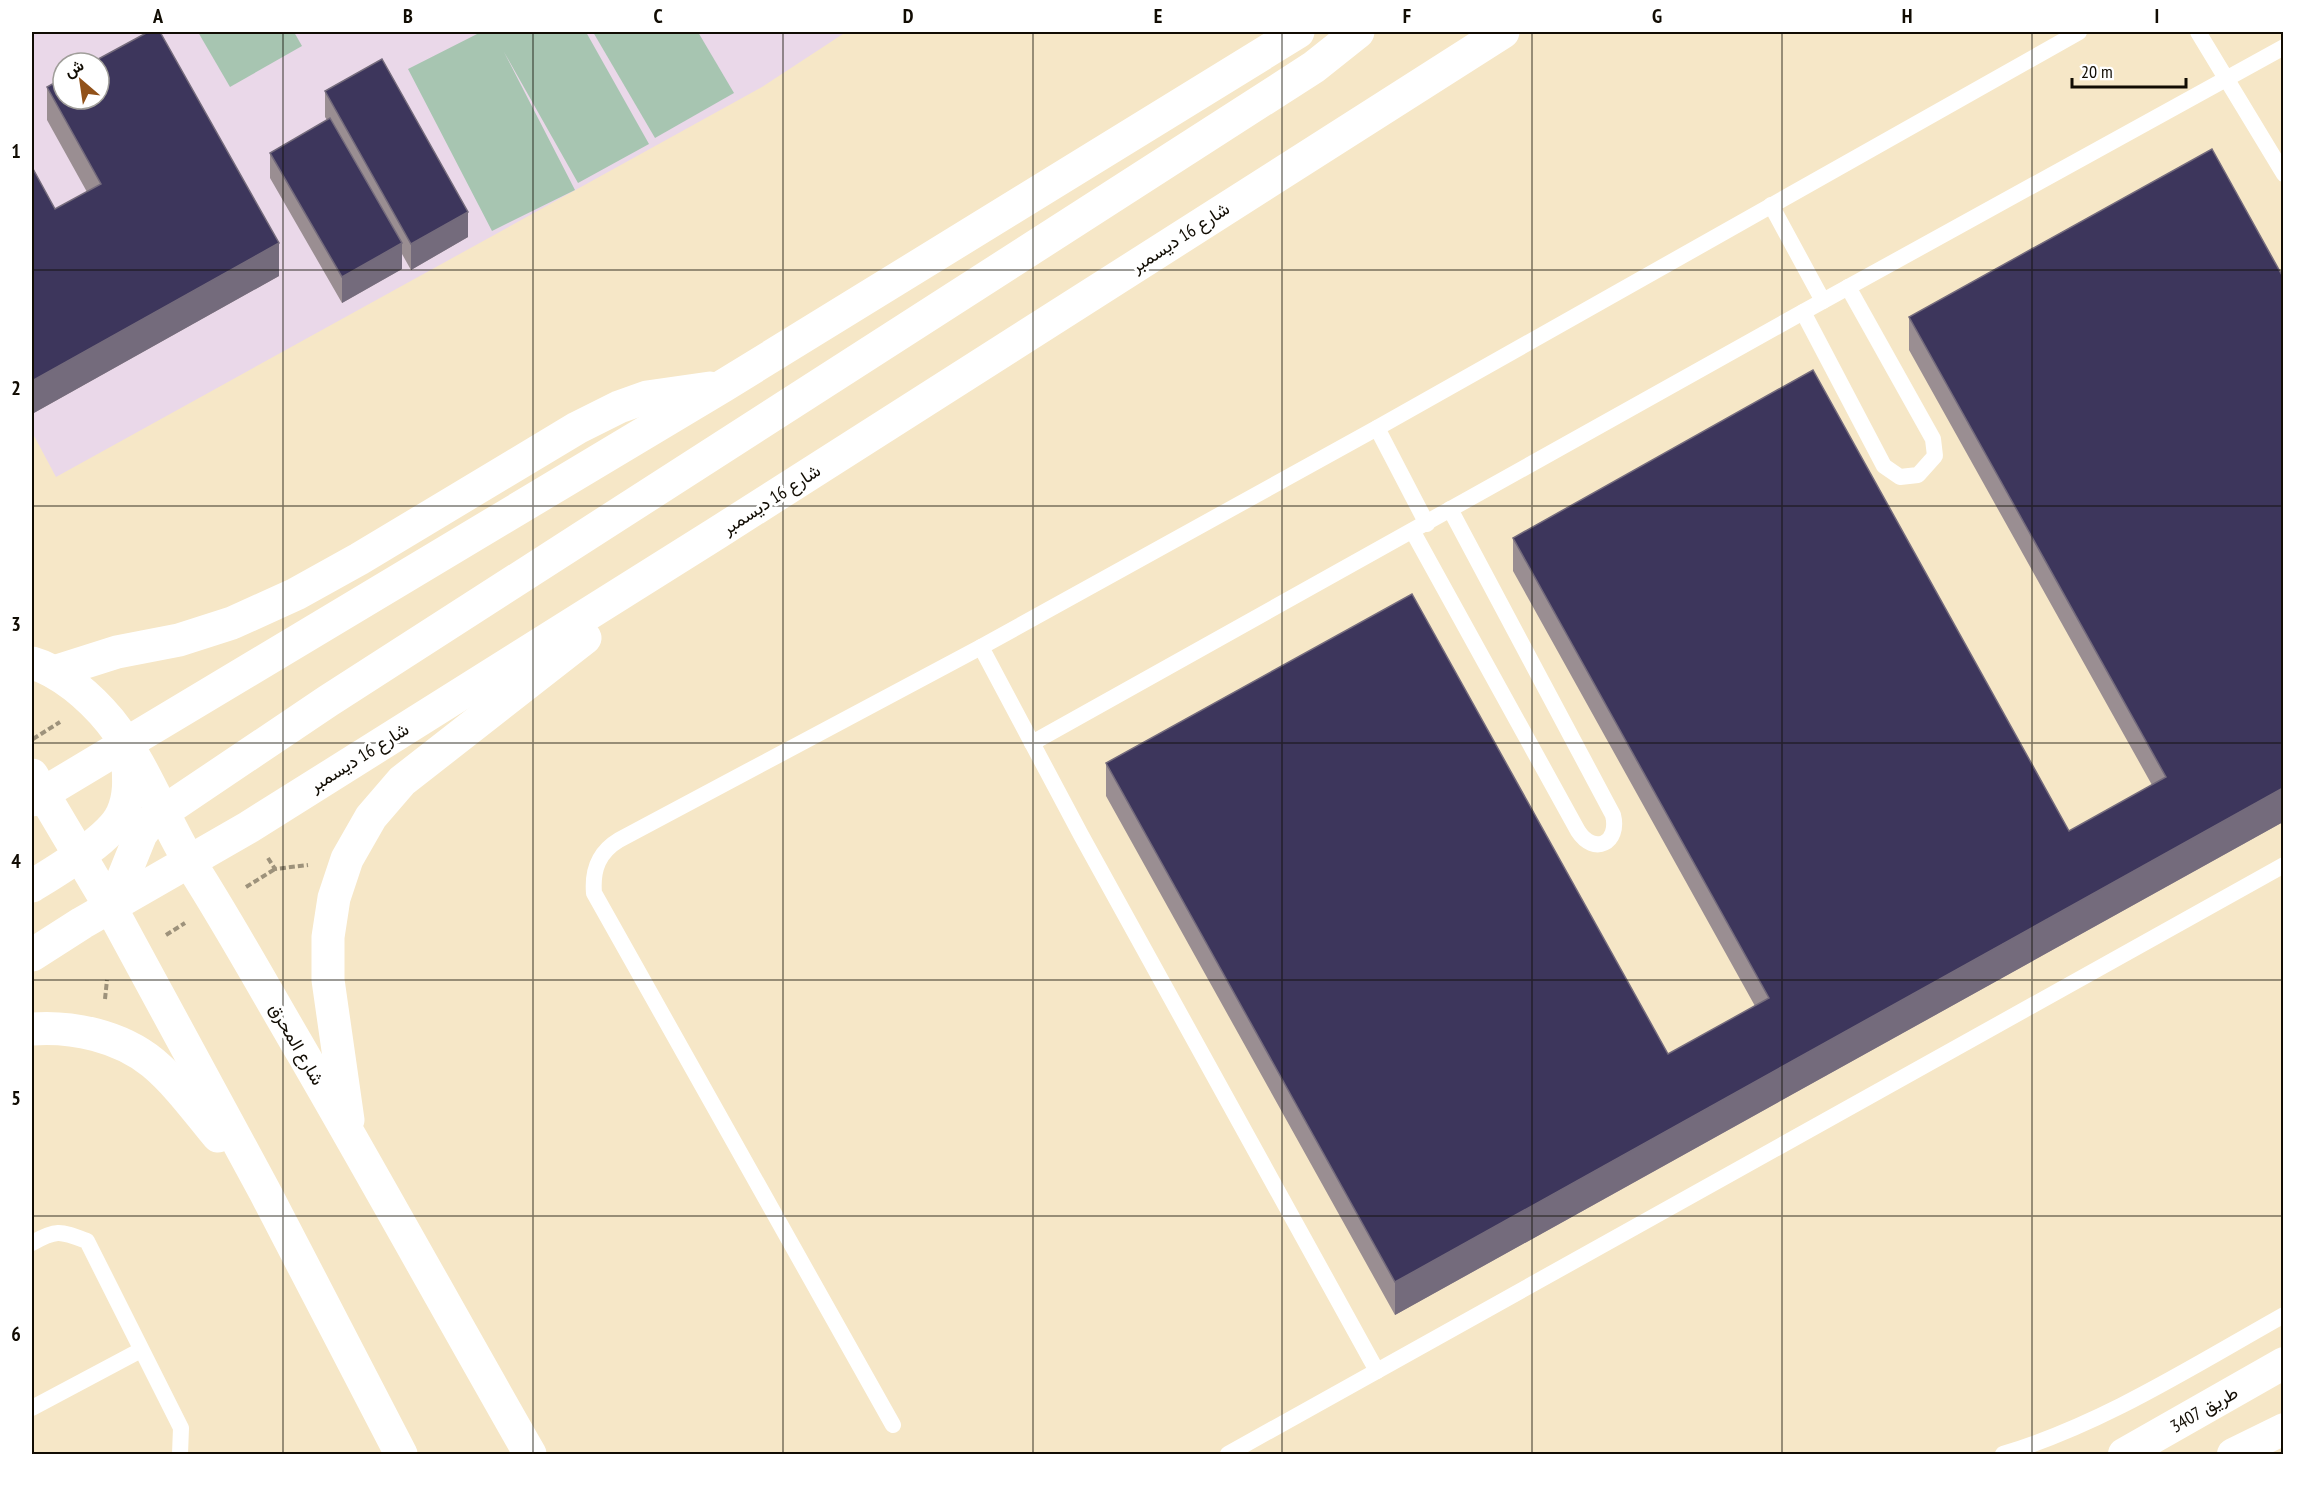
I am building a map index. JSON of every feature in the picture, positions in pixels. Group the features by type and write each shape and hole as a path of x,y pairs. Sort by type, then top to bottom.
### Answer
{"main road":[{"path":"401,1455 265,1192 111,908 80,855 36,789 126,744 723,386 1298,32"},
{"path":"111,908 141,834 150,822 163,812 328,701 1314,67 1358,32"},
{"name":"شارع 16 ديسمبر","path":"32,955 190,862 717,533 1503,32"},
{"path":"43,667 179,640 232,623 296,594 348,565 577,428 619,407 647,397 723,386"},
{"path":"351,1137 328,980 327,937 334,898 347,859 371,817 402,781 717,533"},
{"name":"شارع المحرق","path":"43,667 93,703 109,720 126,744 190,862 351,1137 530,1455"},
{"path":"32,886 80,855 112,828 122,815 129,782 126,744"},
{"path":"32,1029 99,1035 127,1047 152,1062 174,1083 265,1192"}],"street":[{"name":"طريق 3407","path":"2124,1455 2283,1363"},
{"path":"2236,1454 2279,1433"}],"lane":[{"path":"893,1425 594,893 595,868 609,846 981,647 1377,428 2079,32"},
{"path":"2198,32 2228,78 2283,174"},
{"path":"1032,743 2283,47"},
{"path":"1771,205 1823,301"},
{"path":"1803,312 1884,466 1899,477 1918,475 1935,456 1933,439 1848,287"},
{"path":"1377,428 1420,528 1578,831 1584,840 1593,844 1604,843 1613,836 1616,826 1613,815 1450,509"},
{"path":"981,647 1377,1371"},
{"path":"1228,1455 2283,865"},
{"path":"32,1243 51,1233 65,1233 87,1241 181,1428 180,1455"},
{"path":"2003,1455 2079,1426 2127,1403 2283,1315"},
{"path":"32,1408 141,1350"}],"shaded area":[{"path":"32,32 846,32 762,87 56,477 32,432"}],"green space":[{"path":"198,32 294,32 302,46 230,87"},
{"path":"481,32 586,32 649,144 578,183 504,52 575,190 492,231 408,69"},
{"path":"593,32 698,32 734,93 655,138"}],"building":[{"path":"148,32 160,32 279,243 32,381 32,167 55,209 101,184 60,111 111,111 111,52"},
{"path":"382,59 468,212 411,244 325,91"},
{"path":"330,118 402,243 342,277 270,153"},
{"path":"2212,149 2283,277 2283,788 1395,1282 1106,763 1412,594 1668,1054 1769,998 1513,538 1813,370 2069,831 2166,777 1909,317"}]}
